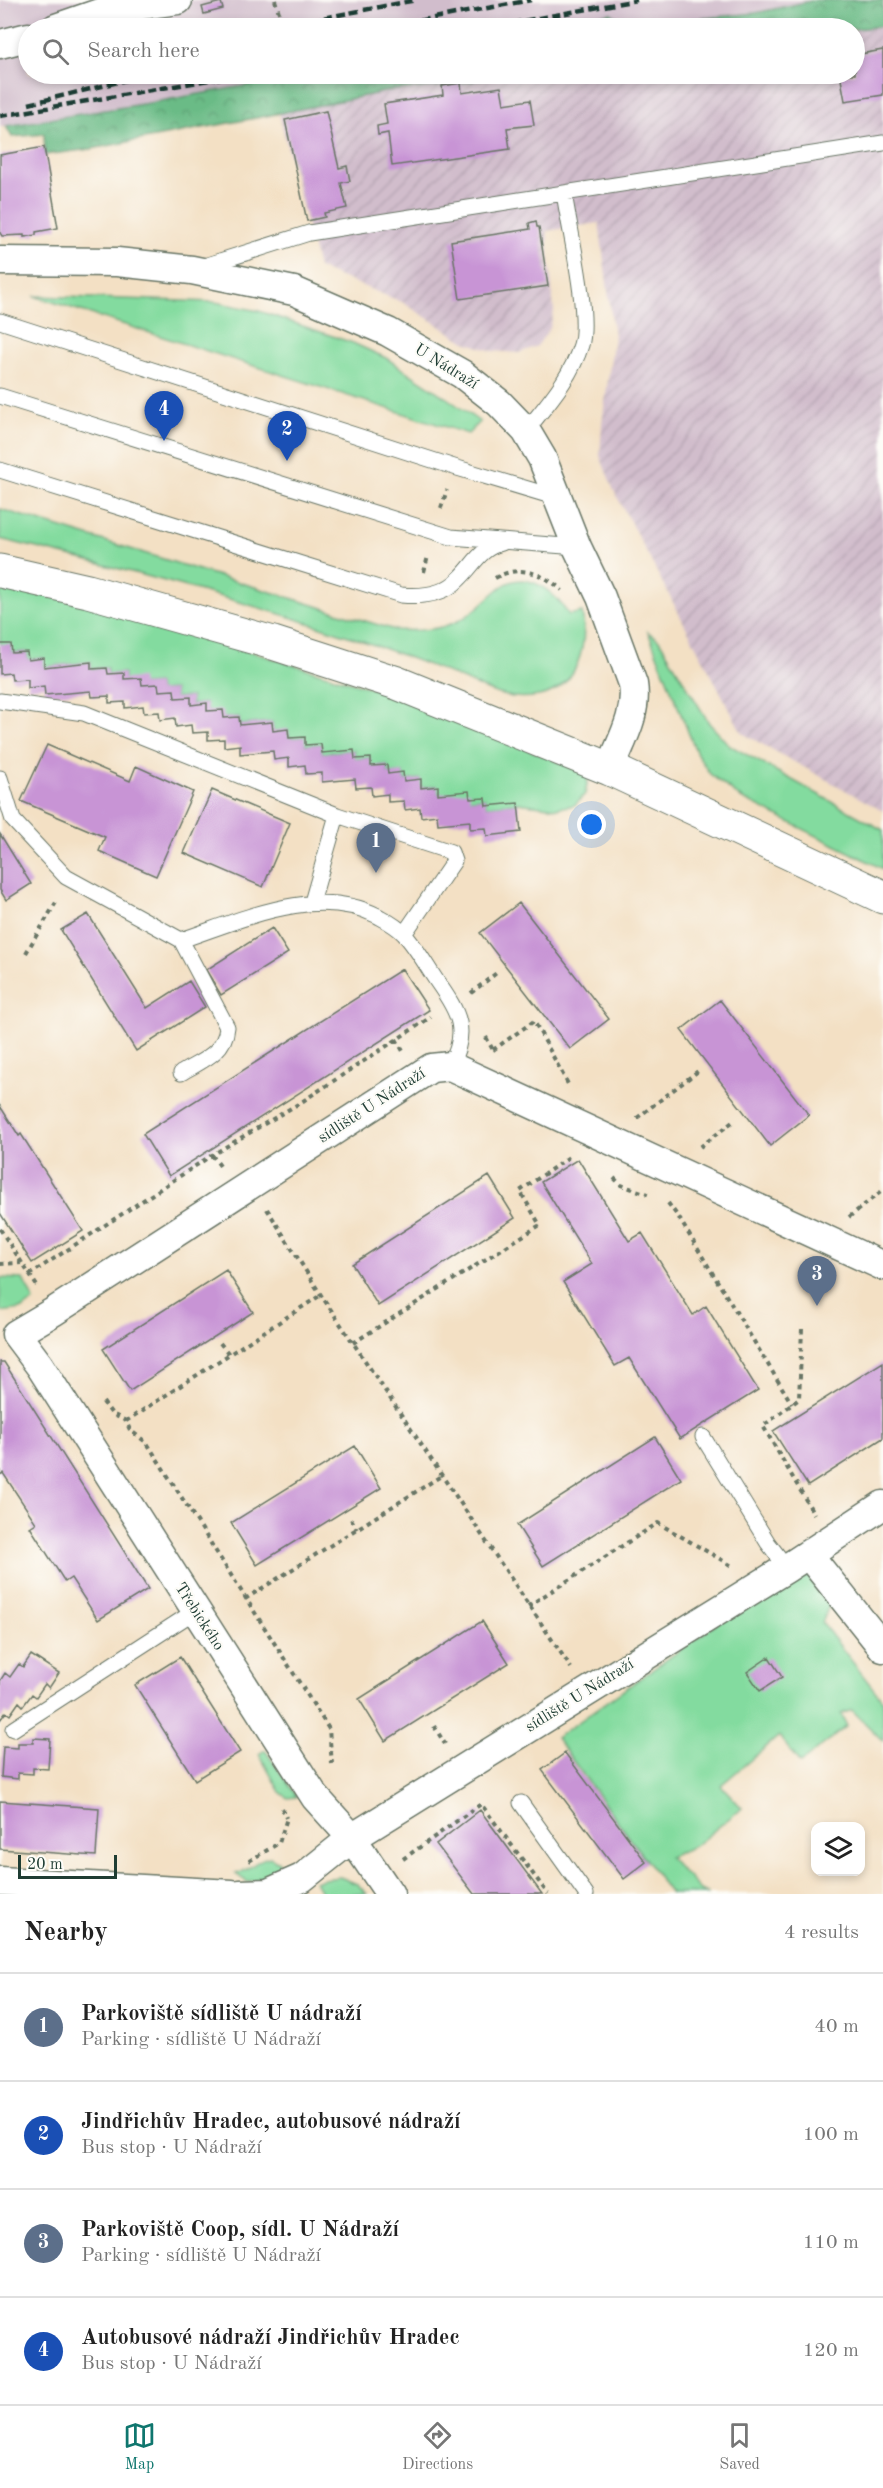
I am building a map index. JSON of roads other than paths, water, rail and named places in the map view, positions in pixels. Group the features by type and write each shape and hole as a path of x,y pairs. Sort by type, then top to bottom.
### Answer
{"main road":[{"path":"0,572 88,591 397,683 610,769 883,897"}],"street":[{"path":"82,18 118,4 178,0"},
{"path":"0,44 18,40"},
{"name":"U Nádraží","path":"0,261 117,262 192,270 294,291 388,332 462,374 499,403 526,431 542,458 601,597 633,684 635,699 632,716 610,769"},
{"path":"450,1066 883,1266"},
{"name":"sídliště U Nádraží","path":"8,1331 53,1312 431,1068 450,1066"},
{"name":"Třebického","path":"8,1331 40,1366 315,1797 352,1838 390,1894"},
{"name":"sídliště U Nádraží","path":"240,1894 268,1893 302,1878 352,1838 798,1561 883,1505"},
{"path":"798,1561 883,1648"},
{"path":"6,1886 232,1894"}],"lane":[{"path":"192,270 309,233 883,143"},
{"path":"526,431 568,376 581,343 581,301 564,193"},
{"path":"0,321 454,467 558,498"},
{"path":"0,396 451,537 578,547"},
{"path":"0,470 401,595 420,597 448,588 460,579 483,550 511,542"},
{"path":"0,701 84,713 337,815 451,852 454,861 404,934"},
{"path":"0,778 13,820 66,877 181,940 227,1027 226,1039 215,1053 181,1073"},
{"path":"312,902 337,815"},
{"path":"181,940 260,915 312,902 356,907 389,922 404,934 458,1001 461,1029 459,1049 450,1066"},
{"path":"703,1437 768,1543 798,1561"},
{"path":"13,1729 195,1611"},
{"path":"521,1803 586,1894"}],"railway":[{"path":"323,18 416,0"},
{"path":"434,18 531,0"},
{"path":"539,18 637,0"},
{"path":"29,104 110,84"},
{"path":"0,116 186,84"}],"place":[{"name":"Autobusové nádraží Jindřichův Hradec","path":"164,441"},
{"name":"Jindřichův Hradec, autobusové nádraží","path":"287,461"},
{"name":"Parkoviště sídliště U nádraží","path":"376,873"},
{"name":"Parkoviště Coop, sídl. U Nádraží","path":"817,1306"}]}
